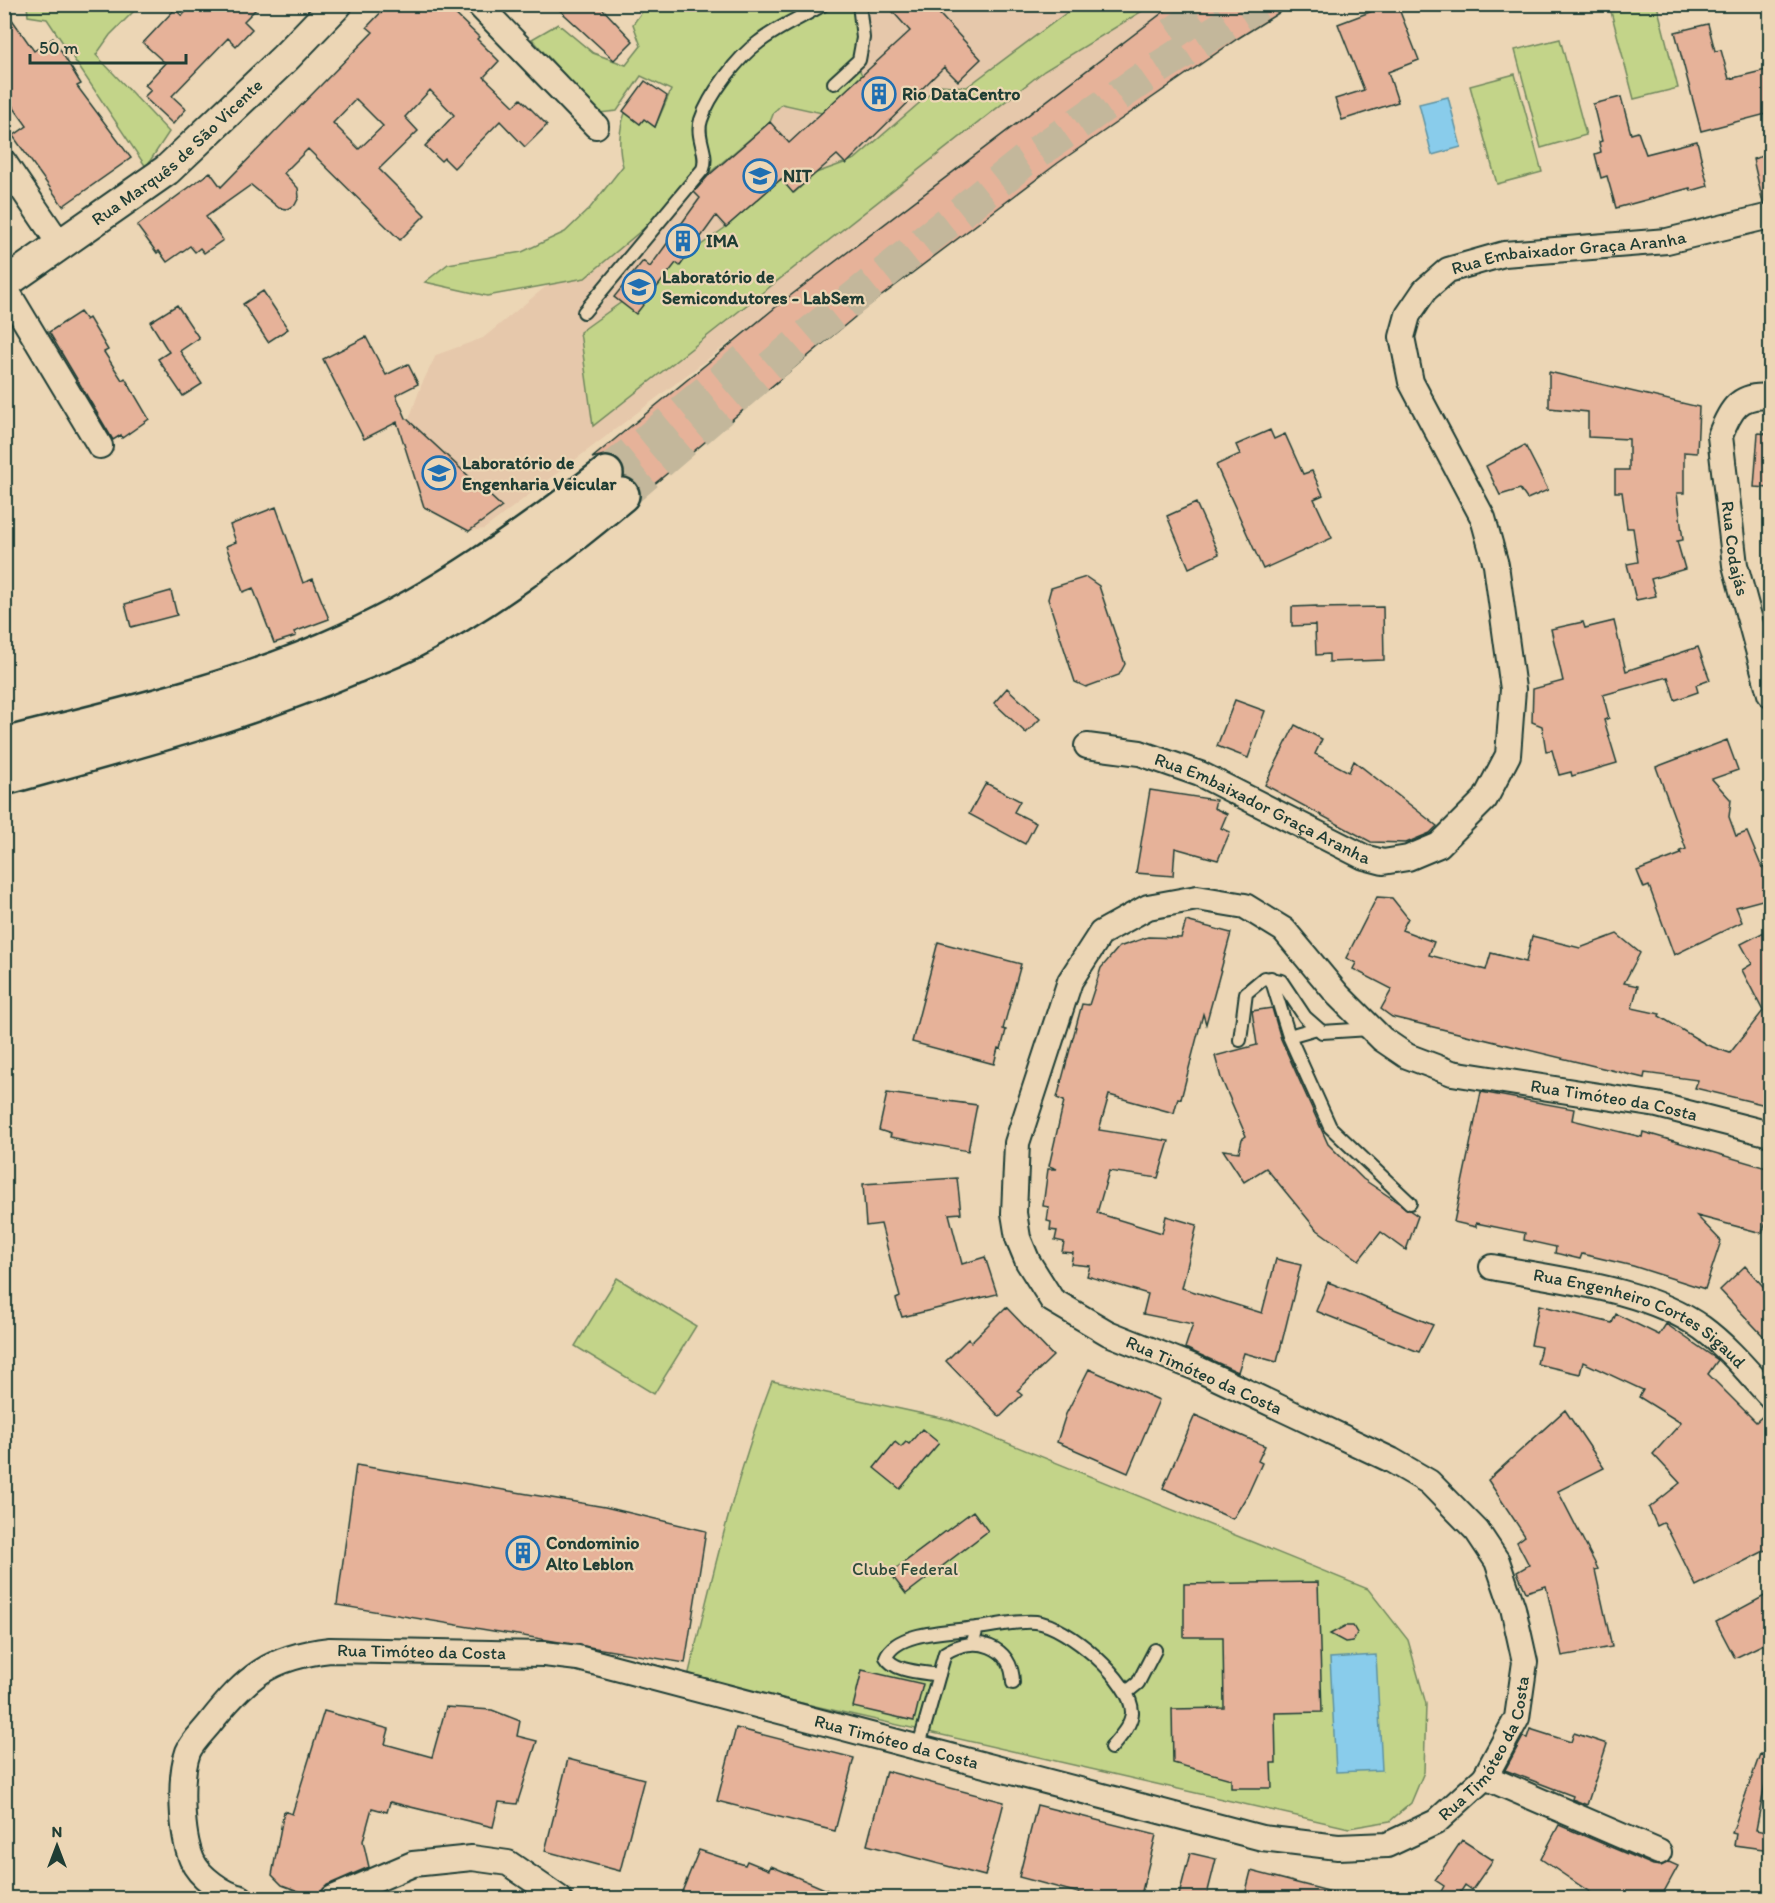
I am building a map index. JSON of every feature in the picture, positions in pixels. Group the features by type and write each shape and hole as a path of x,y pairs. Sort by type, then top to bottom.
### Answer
{"highway":[{"path":"4,745 134,712 248,678 345,641 454,583 527,535 614,485 536,562 482,599 409,643 318,681 240,709 157,736 4,778"}],"street":[{"name":"Rua Marquês de São Vicente","path":"4,285 167,170 266,76 337,4"},
{"path":"478,4 596,126"},
{"path":"4,162 61,246"},
{"name":"Rua Embaixador Graça Aranha","path":"1087,746 1140,753 1200,774 1364,856 1383,862 1408,858 1439,845 1485,799 1508,755 1513,689 1496,565 1483,518 1411,382 1402,337 1408,315 1425,290 1448,270 1504,254 1667,241 1770,216"},
{"path":"4,285 100,446"},
{"name":"Rua Codajás","path":"1770,397 1760,396 1737,403 1728,416 1720,436 1722,471 1735,565 1770,694"},
{"name":"Rua Timóteo da Costa","path":"241,1899 209,1881 192,1861 182,1796 189,1750 230,1698 261,1670 297,1654 330,1650 544,1654 578,1658 1262,1838 1338,1847 1386,1845 1436,1822 1485,1777 1517,1718 1525,1662 1513,1608 1497,1561 1477,1531 1429,1482 1391,1460 1196,1368 1108,1333 1052,1300 1028,1262 1018,1238 1014,1213 1017,1143 1070,981 1101,933 1148,907 1197,898 1245,906 1284,930 1338,995 1371,1029 1407,1056 1452,1073 1657,1105 1770,1134"},
{"name":"Rua Engenheiro Cortes Sigaud","path":"1492,1267 1601,1289 1661,1305 1702,1328 1740,1362 1770,1396"},
{"path":"1485,1777 1659,1852"},
{"path":"333,1899 413,1864 472,1858 508,1863 559,1899"}],"lane":[{"path":"584,312 703,169 706,162 701,144 700,121 723,79 759,42 824,4"},
{"path":"834,83 860,60 863,38 859,4"},
{"path":"1271,978 1289,1036 1330,1127 1410,1203"},
{"path":"1240,1040 1246,993 1255,983 1271,978 1281,981 1305,1017 1322,1032 1371,1029"},
{"path":"1289,1036 1317,1028"},
{"path":"939,1675 890,1664 886,1657 890,1648 907,1638 1036,1622 1057,1627 1098,1660 1127,1692 1131,1704 1130,1722 1111,1748"},
{"path":"973,1642 977,1628"},
{"path":"918,1749 945,1653 956,1646 973,1642 994,1649 1008,1658 1014,1671 1014,1683"},
{"path":"1127,1692 1138,1683 1155,1650"}],"shaded area":[{"path":"718,5 1174,5 484,529 469,531 424,507 402,439 421,386 436,355 483,338 625,222"}],"green space":[{"path":"27,5 140,5 110,35 96,55 169,132 146,167 47,19 28,16"},
{"path":"647,5 856,5 860,41 855,60 862,75 822,113 782,104 774,112 770,122 585,278 487,296 425,282 448,264 522,252 565,232 590,208 623,166 620,139 625,113 640,124 644,119 655,127 671,90 641,76 617,111 599,113 532,39 558,24 593,53 626,65 641,46 633,24"},
{"path":"1077,5 1152,5 1044,71 593,426 580,332 726,227 781,179 794,193 816,173 855,159 940,85 967,87"},
{"path":"1623,5 1657,5 1678,88 1634,99 1610,8"},
{"path":"1560,39 1586,135 1541,148 1515,50"},
{"path":"1515,74 1542,172 1497,184 1470,86"},
{"path":"617,1278 696,1326 654,1394 575,1346"},
{"name":"Clube Federal","path":"772,1381 951,1420 1368,1589 1408,1640 1426,1704 1424,1772 1411,1803 1390,1821 1349,1828 688,1677 735,1491"}],"water":[{"path":"1448,97 1461,147 1432,155 1419,104"},
{"path":"1376,1655 1382,1770 1336,1772 1330,1658"}],"building":[{"path":"193,4 261,4 244,21 252,29 236,46 228,38 172,96 186,109 173,124 144,97 151,90 145,85 165,63 143,43 175,9 182,16"},
{"path":"389,4 445,4 479,37 477,39 499,61 484,77 514,106 521,99 547,125 525,147 500,121 454,168 444,158 441,161 425,146 454,115 430,90 405,117 418,131 379,169 425,215 400,240 308,149 284,173 298,188 299,197 295,205 287,209 279,208 251,185 206,217 223,240 204,253 200,248 195,252 190,246 167,262 159,251 157,253 137,226 210,172 221,187 373,32 367,27","holes":["356,99 383,126 359,149 333,123"]},
{"path":"553,4 598,4 633,41 614,60"},
{"path":"886,4 930,4 981,59 958,81 944,67 846,164 837,155 793,193 781,179 726,227 716,216 680,266 676,263 636,314 614,297 643,261 650,267 700,198 694,192 708,176 770,122 789,143 910,31"},
{"path":"1174,4 1293,4 1237,39 1058,163 867,307 640,496 636,483 624,477 621,462 614,457 604,455 592,458 782,302"},
{"path":"1391,4 1397,4 1419,60 1388,72 1398,102 1342,120 1335,99 1364,90 1338,24"},
{"path":"4,8 34,51 53,38 81,84 77,86 131,158 63,206 13,136 27,126 4,94"},
{"path":"1708,24 1715,51 1721,50 1729,79 1770,69 1770,113 1701,131 1675,32"},
{"path":"645,81 667,96 655,127 644,119 640,124 623,111"},
{"path":"1621,97 1631,134 1638,132 1646,154 1697,141 1708,186 1691,191 1690,188 1616,208 1607,176 1601,178 1595,154 1601,152 1599,142 1602,141 1593,104"},
{"path":"1770,154 1770,202 1763,203 1753,159"},
{"path":"263,291 288,329 268,342 243,304"},
{"path":"177,305 199,338 180,351 202,384 183,396 158,359 169,352 150,322"},
{"path":"80,312 86,320 89,318 108,350 104,352 122,380 125,378 149,419 122,438 121,435 113,440 49,332"},
{"path":"366,337 386,375 408,364 418,384 396,395 406,418 502,507 469,531 424,507 397,422 364,439 323,359"},
{"path":"1549,372 1699,407 1697,453 1684,452 1684,493 1677,493 1683,540 1677,541 1685,569 1651,579 1656,596 1636,600 1627,564 1638,562 1633,528 1627,528 1622,492 1615,492 1615,470 1629,470 1629,439 1588,437 1588,412 1549,408"},
{"path":"1270,430 1274,439 1285,434 1303,474 1312,471 1323,495 1314,499 1332,538 1263,569 1216,465 1240,454 1236,445"},
{"path":"1758,433 1770,434 1770,488 1754,487"},
{"path":"1525,445 1548,490 1527,499 1520,489 1500,495 1486,466"},
{"path":"1196,503 1219,554 1189,568 1167,516"},
{"path":"276,507 303,583 313,579 329,619 294,632 296,636 274,643 253,588 243,592 226,546 236,542 230,525"},
{"path":"1086,577 1099,586 1125,664 1119,675 1086,687 1075,682 1048,599 1051,588"},
{"path":"171,591 177,615 131,627 125,604"},
{"path":"1317,606 1317,608 1383,607 1384,660 1329,662 1329,654 1316,655 1315,625 1292,626 1292,607"},
{"path":"1614,621 1626,671 1698,647 1710,680 1696,685 1698,692 1675,700 1668,677 1603,695 1609,718 1604,720 1617,763 1572,776 1571,772 1559,775 1552,750 1546,751 1542,726 1532,722 1533,689 1563,681 1551,629 1583,622 1585,628"},
{"path":"1007,688 1040,719 1026,733 994,703"},
{"path":"1235,700 1265,711 1248,758 1217,746"},
{"path":"1295,725 1322,739 1315,754 1349,772 1354,761 1437,826 1430,833 1406,843 1371,842 1265,785"},
{"path":"1727,740 1738,770 1712,779 1731,800 1729,817 1736,836 1747,832 1762,868 1770,865 1770,898 1736,907 1742,922 1674,955 1649,886 1644,888 1637,871 1681,854 1680,851 1686,849 1656,767"},
{"path":"986,783 1020,801 1014,812 1036,823 1025,844 969,814"},
{"path":"1150,790 1216,800 1214,808 1227,814 1221,828 1230,832 1218,860 1175,848 1173,876 1136,873"},
{"path":"1377,897 1392,898 1408,918 1402,930 1434,942 1429,955 1486,970 1491,953 1526,962 1532,936 1580,948 1617,934 1640,953 1624,983 1638,986 1632,1008 1660,1014 1659,1016 1707,1045 1730,1053 1763,1011 1742,970 1752,964 1741,944 1770,929 1770,1106 1695,1088 1698,1080 1645,1073 1644,1078 1392,1017 1381,1009 1392,989 1353,969 1356,963 1346,958"},
{"path":"1186,921 1231,933 1206,1024 1203,1014 1181,1099 1178,1098 1174,1113 1109,1095 1099,1130 1169,1141 1158,1178 1109,1171 1097,1213 1162,1233 1166,1216 1197,1225 1182,1288 1262,1313 1276,1259 1301,1265 1277,1362 1244,1353 1238,1372 1185,1348 1193,1324 1143,1314 1148,1294 1087,1276 1090,1266 1071,1264 1073,1253 1062,1252 1064,1242 1055,1240 1057,1231 1050,1230 1051,1222 1047,1221 1049,1207 1043,1206 1048,1169 1057,1169 1049,1166 1064,1101 1057,1098 1082,1004 1089,1005 1101,968 1119,947 1148,937 1181,938"},
{"path":"938,942 1021,964 1003,1029 1006,1030 1001,1049 998,1048 994,1064 912,1042"},
{"path":"1272,1008 1281,1039 1328,1144 1363,1179 1418,1216 1406,1250 1381,1232 1359,1260 1316,1229 1266,1168 1244,1182 1223,1150 1239,1152 1242,1139 1246,1136 1221,1078 1215,1056 1257,1045 1252,1011"},
{"path":"1481,1092 1574,1109 1572,1120 1642,1137 1643,1132 1770,1169 1770,1212 1762,1233 1697,1216 1721,1241 1705,1289 1633,1266 1582,1254 1580,1259 1555,1253 1556,1247 1524,1240 1525,1233 1476,1223 1476,1227 1454,1222"},
{"path":"887,1093 977,1105 968,1151 890,1137 891,1134 879,1130"},
{"path":"957,1178 961,1213 949,1214 962,1264 985,1257 997,1294 902,1317 896,1299 900,1297 881,1224 866,1226 863,1184"},
{"path":"1745,1266 1770,1294 1770,1343 1720,1290"},
{"path":"1328,1282 1433,1325 1419,1352 1316,1311"},
{"path":"1539,1305 1612,1323 1616,1314 1659,1335 1666,1324 1718,1360 1708,1374 1756,1422 1764,1415 1770,1424 1770,1548 1696,1586 1665,1524 1657,1526 1649,1508 1680,1483 1653,1454 1681,1423 1639,1397 1643,1390 1583,1362 1580,1374 1537,1364 1541,1347 1531,1345"},
{"path":"1006,1307 1053,1356 1017,1391 1022,1395 1000,1417 946,1361 968,1339 971,1342"},
{"path":"1089,1369 1159,1400 1128,1473 1057,1442 1066,1414"},
{"path":"1565,1410 1604,1468 1558,1491 1598,1569 1595,1570 1612,1647 1562,1656 1546,1586 1526,1592 1517,1572 1529,1565 1517,1542 1525,1536 1488,1480"},
{"path":"1195,1415 1265,1446 1258,1461 1262,1463 1248,1494 1233,1519 1163,1488"},
{"path":"922,1429 939,1443 900,1489 874,1468 895,1442 901,1447 906,1442 909,1444"},
{"name":"Condominio Alto Leblon","path":"356,1465 605,1507 706,1531 685,1663 337,1605"},
{"path":"973,1511 988,1531 906,1594 890,1573"},
{"path":"1318,1582 1322,1712 1275,1713 1276,1763 1271,1763 1272,1788 1231,1788 1231,1779 1173,1763 1172,1709 1224,1708 1223,1637 1184,1637 1184,1584"},
{"path":"1770,1593 1770,1641 1735,1658 1716,1622"},
{"path":"1345,1626 1353,1626 1357,1633 1353,1641 1345,1642 1330,1634"},
{"path":"862,1670 923,1684 914,1721 853,1707"},
{"path":"446,1707 492,1710 520,1721 517,1736 537,1741 517,1804 499,1802 493,1827 390,1802 387,1812 372,1808 363,1841 369,1867 327,1885 320,1893 301,1892 282,1885 272,1875 284,1811 292,1814 324,1711 389,1729 385,1744 432,1757"},
{"path":"736,1728 854,1758 835,1831 717,1801"},
{"path":"1530,1729 1571,1742 1574,1733 1607,1744 1587,1805 1572,1799 1573,1796 1505,1770 1523,1737 1527,1738"},
{"path":"1760,1754 1770,1758 1756,1830 1770,1833 1770,1850 1734,1845 1736,1834 1732,1833"},
{"path":"568,1759 644,1779 620,1871 545,1851"},
{"path":"886,1771 1004,1802 985,1876 867,1845"},
{"path":"1037,1805 1156,1835 1140,1899 1101,1899 1019,1877"},
{"path":"1559,1825 1653,1865 1661,1866 1669,1862 1678,1866 1660,1899 1600,1899 1541,1859"},
{"path":"1462,1840 1493,1860 1472,1890 1465,1885 1456,1899 1437,1899 1444,1886 1435,1880"},
{"path":"699,1850 745,1865 747,1861 769,1870 771,1866 848,1899 679,1899"},
{"path":"1190,1853 1216,1859 1206,1899 1178,1899"},
{"path":"1251,1871 1336,1893 1335,1899 1244,1899"}],"tunnel":[{"path":"1172,34 1215,4"},
{"path":"622,495 810,333 1023,162 1152,72 1259,4"},
{"path":"606,474 752,354"}],"place":[{"name":"Rio DataCentro","path":"879,94"},
{"name":"NIT","path":"760,176"},
{"name":"IMA","path":"683,241"},
{"name":"Laboratório de Semicondutores - LabSem","path":"639,287"},
{"name":"Laboratório de Engenharia Veicular","path":"439,473"},
{"name":"Condominio Alto Leblon","path":"523,1553"}]}
